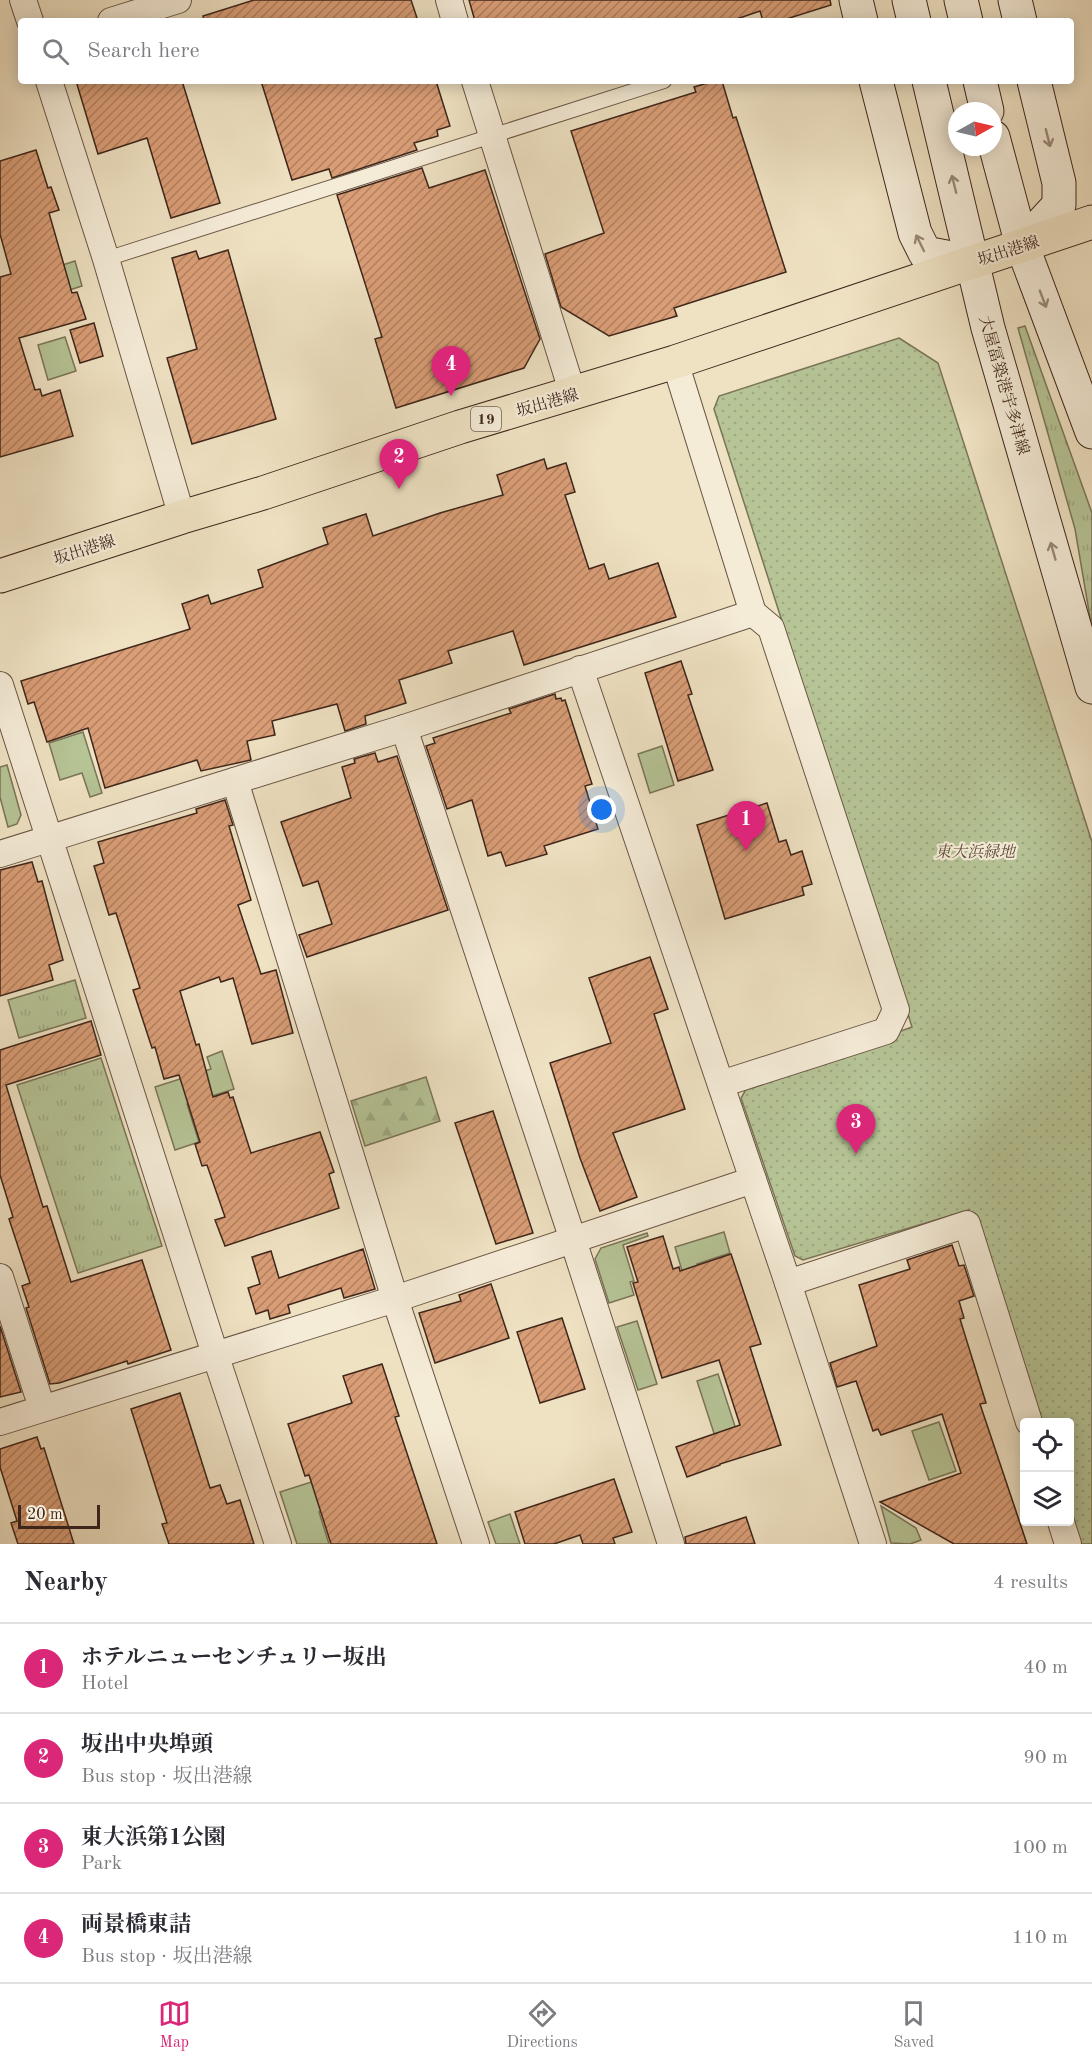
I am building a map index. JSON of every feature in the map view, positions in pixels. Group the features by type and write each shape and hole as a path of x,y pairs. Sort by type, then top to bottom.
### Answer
{"main road":[{"path":"909,0 913,18"},
{"path":"961,0 965,18"},
{"path":"1015,0 1019,18"},
{"path":"877,84 915,233 925,253 972,262"},
{"name":"大屋冨築港宇多津線","path":"930,84 988,328 1092,687"},
{"path":"981,84 985,102"},
{"path":"1022,244 1059,205 1059,183 1035,84"},
{"path":"998,156 1022,244 1092,432"},
{"name":"坂出港線","path":"0,576 263,493 460,427 675,362 1092,222"}],"street":[{"path":"23,0 29,18"},
{"path":"121,18 178,0"},
{"path":"449,0 454,18"},
{"path":"50,84 106,259 182,517"},
{"path":"476,84 573,394"},
{"path":"675,362 753,613 771,628 896,1010 886,1031 721,1084"},
{"path":"0,854 404,728 753,613"},
{"path":"580,669 788,1283 873,1544"},
{"path":"0,685 278,1544"},
{"path":"404,728 671,1544"},
{"path":"235,781 395,1299 476,1544"},
{"path":"0,1422 395,1299 753,1180"},
{"path":"788,1283 967,1224 1028,1418"},
{"path":"0,1277 42,1408"},
{"path":"1062,1526 1068,1544"}],"lane":[{"path":"106,259 655,84"}],"green space":[{"path":"75,261 82,286 54,295 47,270"},
{"path":"1025,326 1092,513 1092,629 1075,529 1018,328"},
{"path":"65,337 76,371 48,380 38,345"},
{"name":"東大浜緑地","path":"899,338 938,363 1092,842 1092,1544 1078,1544 1072,1526 1074,1418 1037,1418 969,1210 803,1260 795,1256 741,1098 748,1086 912,1027 714,409 719,396"},
{"path":"83,732 102,793 90,797 82,773 60,780 49,743"},
{"path":"662,746 674,785 650,793 638,754"},
{"path":"7,765 21,815 17,824 8,827 0,797 0,767"},
{"path":"75,980 86,1018 19,1038 8,1000"},
{"path":"222,1051 234,1089 187,1104 199,1142 175,1150 155,1087 211,1069 207,1057"},
{"path":"101,1058 162,1246 78,1273 17,1085"},
{"path":"426,1077 440,1121 365,1146 351,1101"},
{"path":"724,1232 730,1253 697,1264 726,1356 691,1301 675,1247"},
{"path":"647,1233 648,1236 623,1245 634,1281 630,1282 634,1295 609,1303 595,1259 601,1248"},
{"path":"637,1321 657,1384 638,1390 617,1327"},
{"path":"718,1374 744,1454 723,1461 697,1381"},
{"path":"939,1422 956,1471 929,1480 912,1431"},
{"path":"324,1478 325,1510 319,1512 329,1544 297,1544 280,1492"},
{"path":"881,1506 916,1528 921,1540 910,1544 891,1543"},
{"path":"510,1514 520,1544 496,1544 488,1522"}],"building":[{"path":"254,0 411,0 417,18 203,18 203,16"},
{"path":"469,0 830,0 831,5 790,18 762,18 760,11 740,18 474,18"},
{"path":"77,84 183,84 220,203 171,218 147,138 98,154"},
{"path":"262,84 437,84 450,126 437,130 438,136 414,143 417,150 332,178 329,169 292,180"},
{"path":"704,84 723,84 733,118 736,117 786,272 674,308 677,316 609,336 561,307 545,254 604,233 571,131 696,92 694,87"},
{"path":"36,150 48,188 51,187 59,210 49,213 72,293 77,292 86,319 19,338 35,390 40,389 42,396 60,390 73,436 0,457 0,277 11,274 0,234 0,161"},
{"path":"422,168 429,188 485,170 540,339 524,368 396,408 375,339 382,337 337,195"},
{"path":"228,250 276,419 192,444 167,358 197,349 172,258 196,251 199,259"},
{"path":"94,323 103,356 80,363 70,330"},
{"path":"544,459 547,469 566,463 575,492 565,495 589,569 604,564 609,579 658,563 676,617 524,665 513,631 448,651 452,663 399,680 406,703 365,716 366,724 345,731 337,704 272,721 275,735 247,741 251,760 201,771 197,760 105,788 88,728 47,742 34,702 28,704 21,681 190,629 182,604 208,595 211,604 263,587 258,570 328,544 323,528 366,514 373,536 503,495 497,475"},
{"path":"681,661 692,694 688,695 713,770 678,781 645,673"},
{"path":"555,694 556,699 565,700 592,784 585,786 598,829 544,846 547,854 506,866 501,852 488,856 472,800 447,809 426,746 435,743 433,738 511,713 509,709"},
{"path":"375,753 378,762 397,756 448,910 307,957 299,935 332,924 318,881 303,886 281,822 351,798 342,767 355,763 354,759"},
{"path":"225,800 233,825 229,826 251,900 238,905 261,974 276,970 293,1033 252,1044 233,978 221,982 219,977 180,991 196,1045 199,1044 213,1097 228,1092 230,1098 233,1097 251,1153 320,1132 334,1172 329,1174 339,1208 225,1246 215,1220 225,1217 207,1165 202,1166 195,1144 200,1142 179,1075 164,1079 155,1047 152,1048 133,990 140,988 116,913 109,915 94,866 104,863 98,842 197,813 196,809"},
{"path":"767,803 779,842 786,840 791,855 802,851 812,884 802,887 804,895 725,919 697,825"},
{"path":"32,862 38,882 42,881 63,960 49,965 53,980 0,996 0,870"},
{"path":"650,957 668,1009 654,1014 685,1109 613,1133 637,1197 600,1211 580,1158 550,1063 611,1043 589,978"},
{"path":"91,1021 101,1055 6,1085 43,1207 47,1206 71,1282 142,1260 171,1350 128,1364 127,1361 50,1384 26,1308 29,1307 22,1286 30,1283 9,1219 13,1217 0,1175 0,1050"},
{"path":"493,1111 533,1233 496,1244 455,1123"},
{"path":"663,1236 673,1269 679,1267 680,1271 731,1254 761,1344 750,1347 781,1445 687,1477 676,1447 740,1425 719,1360 662,1378 633,1283 638,1282 627,1247"},
{"path":"952,1245 959,1266 964,1265 974,1296 959,1301 964,1318 960,1319 986,1403 980,1404 1027,1544 954,1544 880,1502 961,1473 942,1414 881,1435 878,1429 873,1431 856,1381 837,1387 830,1363 877,1346 859,1285 910,1269 907,1260"},
{"path":"363,1249 375,1289 344,1298 341,1288 288,1305 290,1313 270,1319 268,1310 256,1314 248,1288 260,1284 252,1257 271,1251 279,1278"},
{"path":"491,1284 509,1338 435,1363 419,1313 461,1301 459,1295"},
{"path":"562,1318 585,1389 540,1403 517,1332"},
{"path":"0,1326 21,1392 0,1397"},
{"path":"382,1364 399,1416 395,1417 437,1544 331,1544 309,1475 305,1476 288,1424 352,1403 343,1376"},
{"path":"180,1393 210,1488 220,1485 227,1504 240,1500 254,1544 169,1544 162,1524 167,1523 131,1409"},
{"path":"37,1437 41,1449 44,1448 74,1544 18,1544 11,1523 17,1521 0,1467 0,1449"},
{"path":"614,1479 632,1532 613,1538 615,1544 583,1544 580,1535 554,1544 525,1544 515,1512"},
{"path":"746,1517 755,1544 686,1544 685,1537"}],"place":[{"name":"両景橋東詰","path":"451,396"},
{"name":"坂出中央埠頭","path":"399,489"},
{"name":"ホテルニューセンチュリー坂出","path":"746,851"},
{"name":"東大浜第1公園","path":"856,1154"}]}
